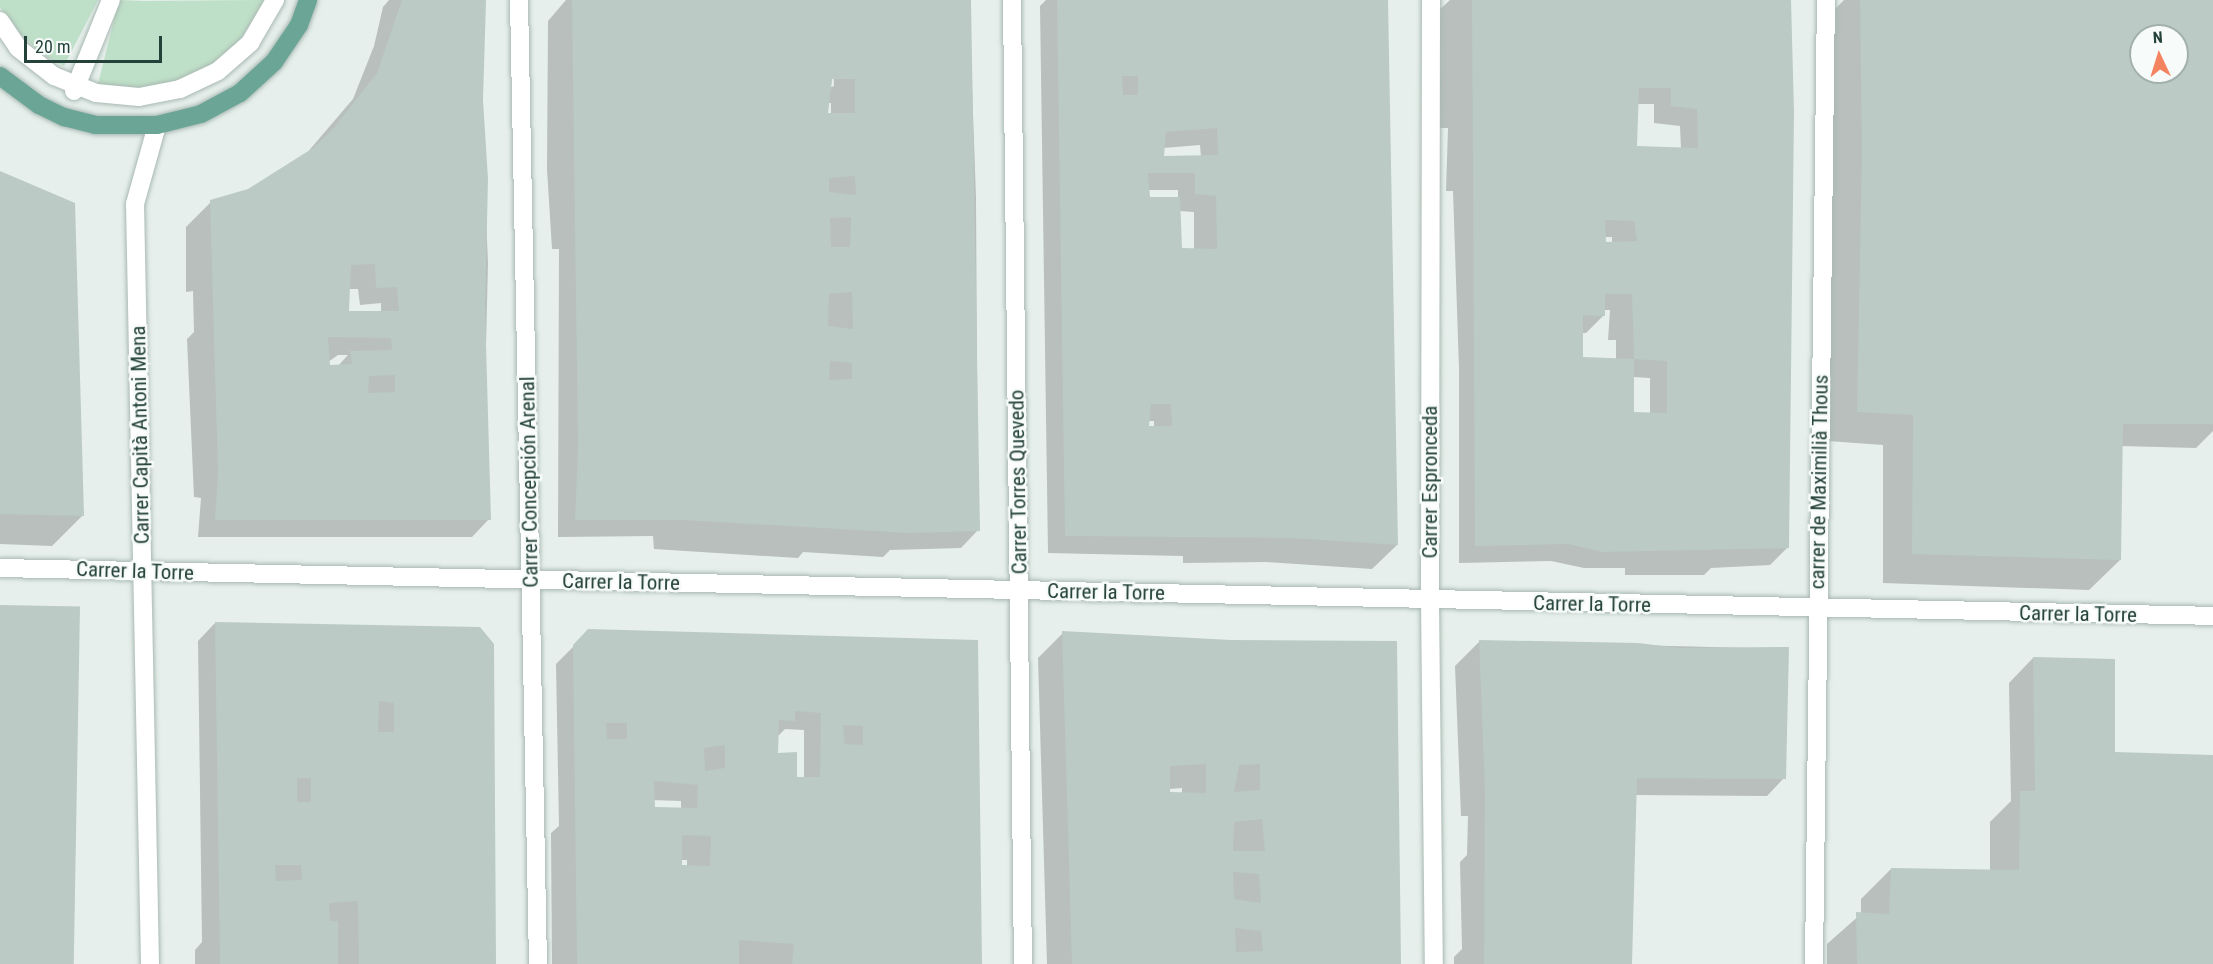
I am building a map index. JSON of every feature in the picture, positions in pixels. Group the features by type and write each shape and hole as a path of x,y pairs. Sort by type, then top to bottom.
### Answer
{"main road":[{"path":"0,76 39,105 64,117 94,125 157,125 201,114 240,93 274,62 299,25 308,0"}],"street":[{"path":"75,88 111,0"},
{"path":"0,21 18,48 54,76 75,88 96,93 139,97 180,89 218,71 250,42 274,0"},
{"name":"Carrer Torres Quevedo","path":"1012,0 1023,964"},
{"name":"Carrer Espronceda","path":"1431,0 1430,600 1434,964"},
{"name":"carrer de Maximilià Thous","path":"1814,964 1826,0"},
{"name":"Carrer Concepción Arenal","path":"520,2 538,964"},
{"name":"Carrer Capità Antoni Mena","path":"150,964 135,204 157,125"},
{"name":"Carrer la Torre","path":"0,568 2213,616"}],"green space":[{"path":"0,0 98,0 64,66 43,55 17,31 0,7"},
{"path":"119,0 267,0 236,46 203,72 162,88 124,90 98,84"}],"building":[{"path":"402,0 486,0 483,100 488,179 485,309 491,520 215,520 218,473 210,200 248,189 313,148 333,129 377,73","holes":["375,264 376,288 397,287 399,311 349,311 351,265","328,337 391,338 392,350 350,351 352,364 330,365","395,375 395,392 368,393 369,376"]},
{"path":"572,0 971,0 980,531 909,533 683,520 575,520 578,448","holes":["832,79 855,79 855,113 828,113","855,176 856,195 829,192 829,178","851,217 850,247 831,247 830,218","852,292 853,329 828,326 829,294","830,361 852,363 852,379 829,380"]},
{"path":"1057,0 1388,0 1398,545 1292,538 1065,536","holes":["1122,76 1138,76 1138,95 1123,95","1217,128 1218,155 1164,156 1166,132","1148,173 1195,173 1195,194 1216,196 1217,249 1182,248 1180,197 1150,197","1151,404 1171,404 1172,426 1149,426"]},
{"path":"1472,0 1791,0 1794,112 1789,548 1602,552 1569,544 1475,546","holes":["1639,88 1671,88 1671,106 1697,109 1698,148 1637,146","1605,220 1634,221 1637,241 1606,242","1605,294 1632,294 1634,359 1583,357 1583,315 1605,316","1634,359 1667,361 1667,413 1634,412"]},
{"path":"1860,0 2213,0 2213,424 2123,424 2121,560 1912,554 1913,415 1857,412 1862,152"},
{"path":"0,171 75,203 84,516 0,514"},
{"path":"0,605 80,606 74,964 0,964"},
{"path":"215,622 480,627 494,644 496,964 359,964 358,901 329,903 330,921 338,921 338,964 220,964","holes":["379,701 394,703 394,732 378,732","297,778 311,778 311,802 297,802","275,865 301,865 302,880 276,881"]},
{"path":"588,629 978,640 982,964 792,964 794,944 739,940 739,964 577,964 573,645","holes":["795,711 821,713 820,777 797,777 797,752 778,753 779,720 795,721","606,723 627,723 627,739 607,739","843,725 863,726 863,745 845,744","725,745 725,768 705,771 704,748","654,781 698,785 697,808 655,807","682,835 711,836 710,866 682,865"]},
{"path":"1062,631 1231,640 1397,641 1401,964 1072,964","holes":["1206,764 1206,793 1170,792 1170,766","1260,764 1260,790 1234,792 1239,765","1262,819 1265,851 1233,851 1234,822","1233,872 1259,874 1261,903 1234,899","1235,928 1261,931 1263,951 1236,952"]},
{"path":"1479,640 1638,643 1680,648 1789,647 1786,779 1637,778 1632,964 1484,964 1485,792"},
{"path":"2033,657 2115,659 2115,752 2213,755 2213,964 1857,964 1856,912 1889,914 1891,868 2019,870 2020,791 2035,791"}]}
